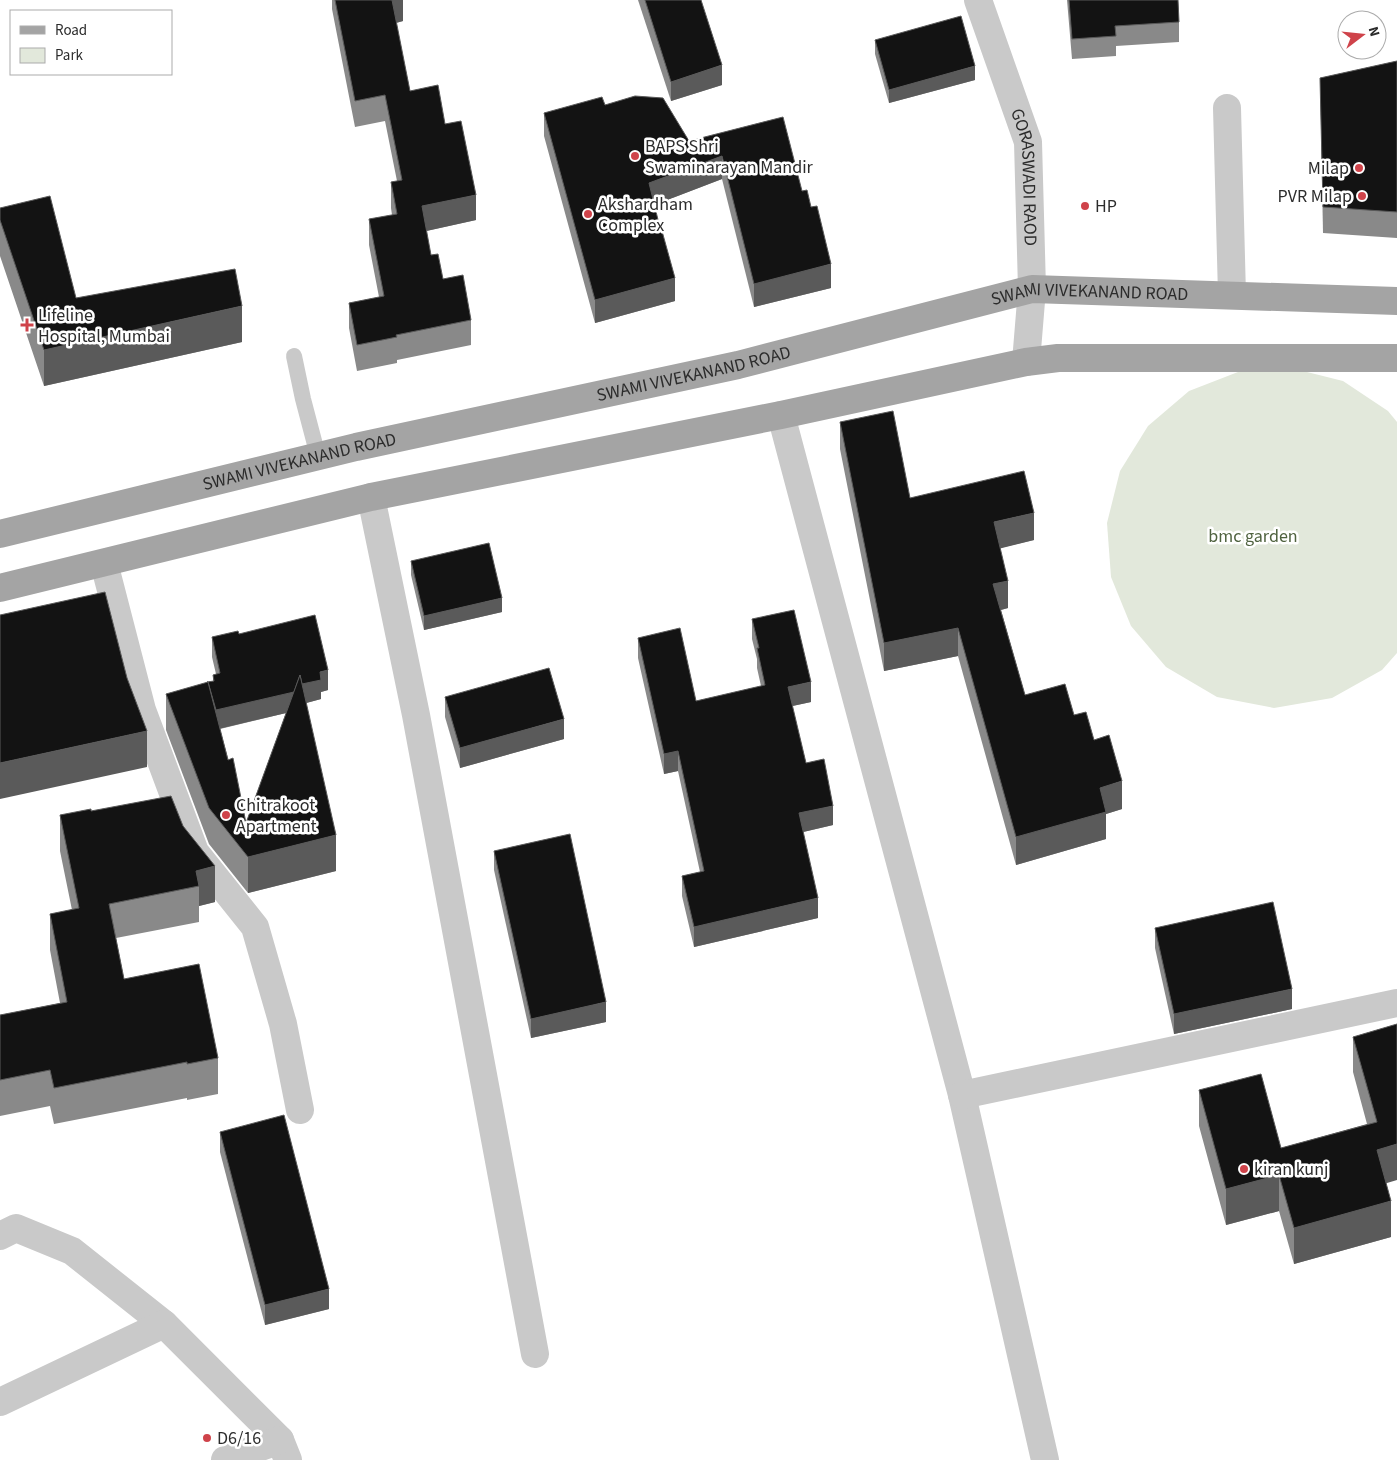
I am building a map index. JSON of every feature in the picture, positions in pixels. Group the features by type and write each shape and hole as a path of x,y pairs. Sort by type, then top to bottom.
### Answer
{"main road":[{"name":"SWAMI VIVEKANAND ROAD","path":"0,534 318,456 738,365 1032,289 1397,301"},
{"path":"0,588 371,497 782,415 1026,362 1058,358 1397,358"}],"street":[{"name":"GORASWADI RAOD","path":"978,0 1028,142 1032,289 1026,362"},
{"path":"1227,108 1232,295"},
{"path":"782,415 962,1095 1045,1460"},
{"path":"371,497 418,724 535,1354"},
{"path":"104,563 142,710 195,852 255,927 283,1024 300,1110"},
{"path":"962,1095 1397,1002"},
{"path":"0,1236 16,1228 72,1251 164,1324 284,1450"},
{"path":"0,1402 164,1324"},
{"path":"225,1460 284,1450"}],"lane":[{"path":"294,356 318,456"}],"green space":[{"name":"bmc garden","path":"1291,368 1343,381 1388,411 1397,422 1397,653 1382,670 1332,698 1274,708 1217,697 1166,667 1131,626 1111,577 1107,523 1120,471 1148,426 1189,391 1238,372"}],"building":[{"path":"335,0 392,0 410,91 438,85 445,124 461,121 476,195 422,206 431,255 438,254 443,279 463,275 471,320 357,345 349,303 384,296 369,219 397,214 391,182 402,180 385,95 355,101"},
{"path":"645,0 701,0 722,65 671,82"},
{"path":"1069,0 1178,0 1179,22 1115,26 1116,36 1072,39"},
{"path":"961,16 975,66 889,90 875,40"},
{"name":"Milap","path":"1397,61 1397,212 1323,207 1320,78"},
{"path":"635,96 663,98 689,141 783,117 802,191 807,190 811,207 817,206 831,264 754,284 722,156 649,183 675,278 595,300 544,113 602,97 605,105"},
{"path":"50,196 76,298 235,269 242,306 44,350 0,220 0,208"},
{"path":"893,411 910,498 1024,471 1034,513 994,522 1008,581 993,584 1025,695 1065,684 1074,715 1086,712 1094,740 1109,735 1122,781 1100,788 1106,812 1016,837 958,628 884,643 840,422"},
{"path":"489,543 502,598 424,616 411,561"},
{"path":"105,592 127,678 147,731 0,763 0,615"},
{"path":"794,610 811,682 788,687 806,763 824,759 833,806 799,813 818,898 694,927 682,876 704,871 678,751 664,754 638,638 680,628 696,701 765,685 752,619"},
{"path":"315,615 328,670 320,672 321,680 302,684 300,675 294,692 216,710 207,682 214,681 213,675 220,673 212,637 238,631 239,634"},
{"path":"549,668 564,719 460,748 445,697"},
{"path":"300,675 336,835 248,857 209,808 166,694 208,682 228,760 233,758 246,823"},
{"path":"171,796 183,826 215,866 196,871 199,886 109,904 124,979 199,964 218,1058 187,1064 187,1062 54,1088 50,1070 0,1080 0,1015 67,1002 50,914 79,908 60,815"},
{"path":"570,834 606,1002 531,1019 494,851"},
{"path":"1273,902 1292,989 1174,1014 1155,928"},
{"path":"1397,1024 1397,1144 1377,1150 1391,1201 1294,1228 1279,1175 1226,1189 1199,1090 1261,1074 1281,1148 1377,1122 1353,1037"},
{"path":"284,1115 329,1289 265,1305 220,1132"}],"place":[{"name":"BAPS Shri Swaminarayan Mandir","path":"635,156"},
{"name":"Milap","path":"1359,168"},
{"name":"PVR Milap","path":"1362,196"},
{"name":"HP","path":"1085,206"},
{"name":"Akshardham Complex","path":"588,214"},
{"name":"Lifeline Hospital, Mumbai","path":"27,325"},
{"name":"Chitrakoot Apartment","path":"226,815"},
{"name":"kiran kunj","path":"1244,1169"},
{"name":"D6/16","path":"207,1438"}]}
